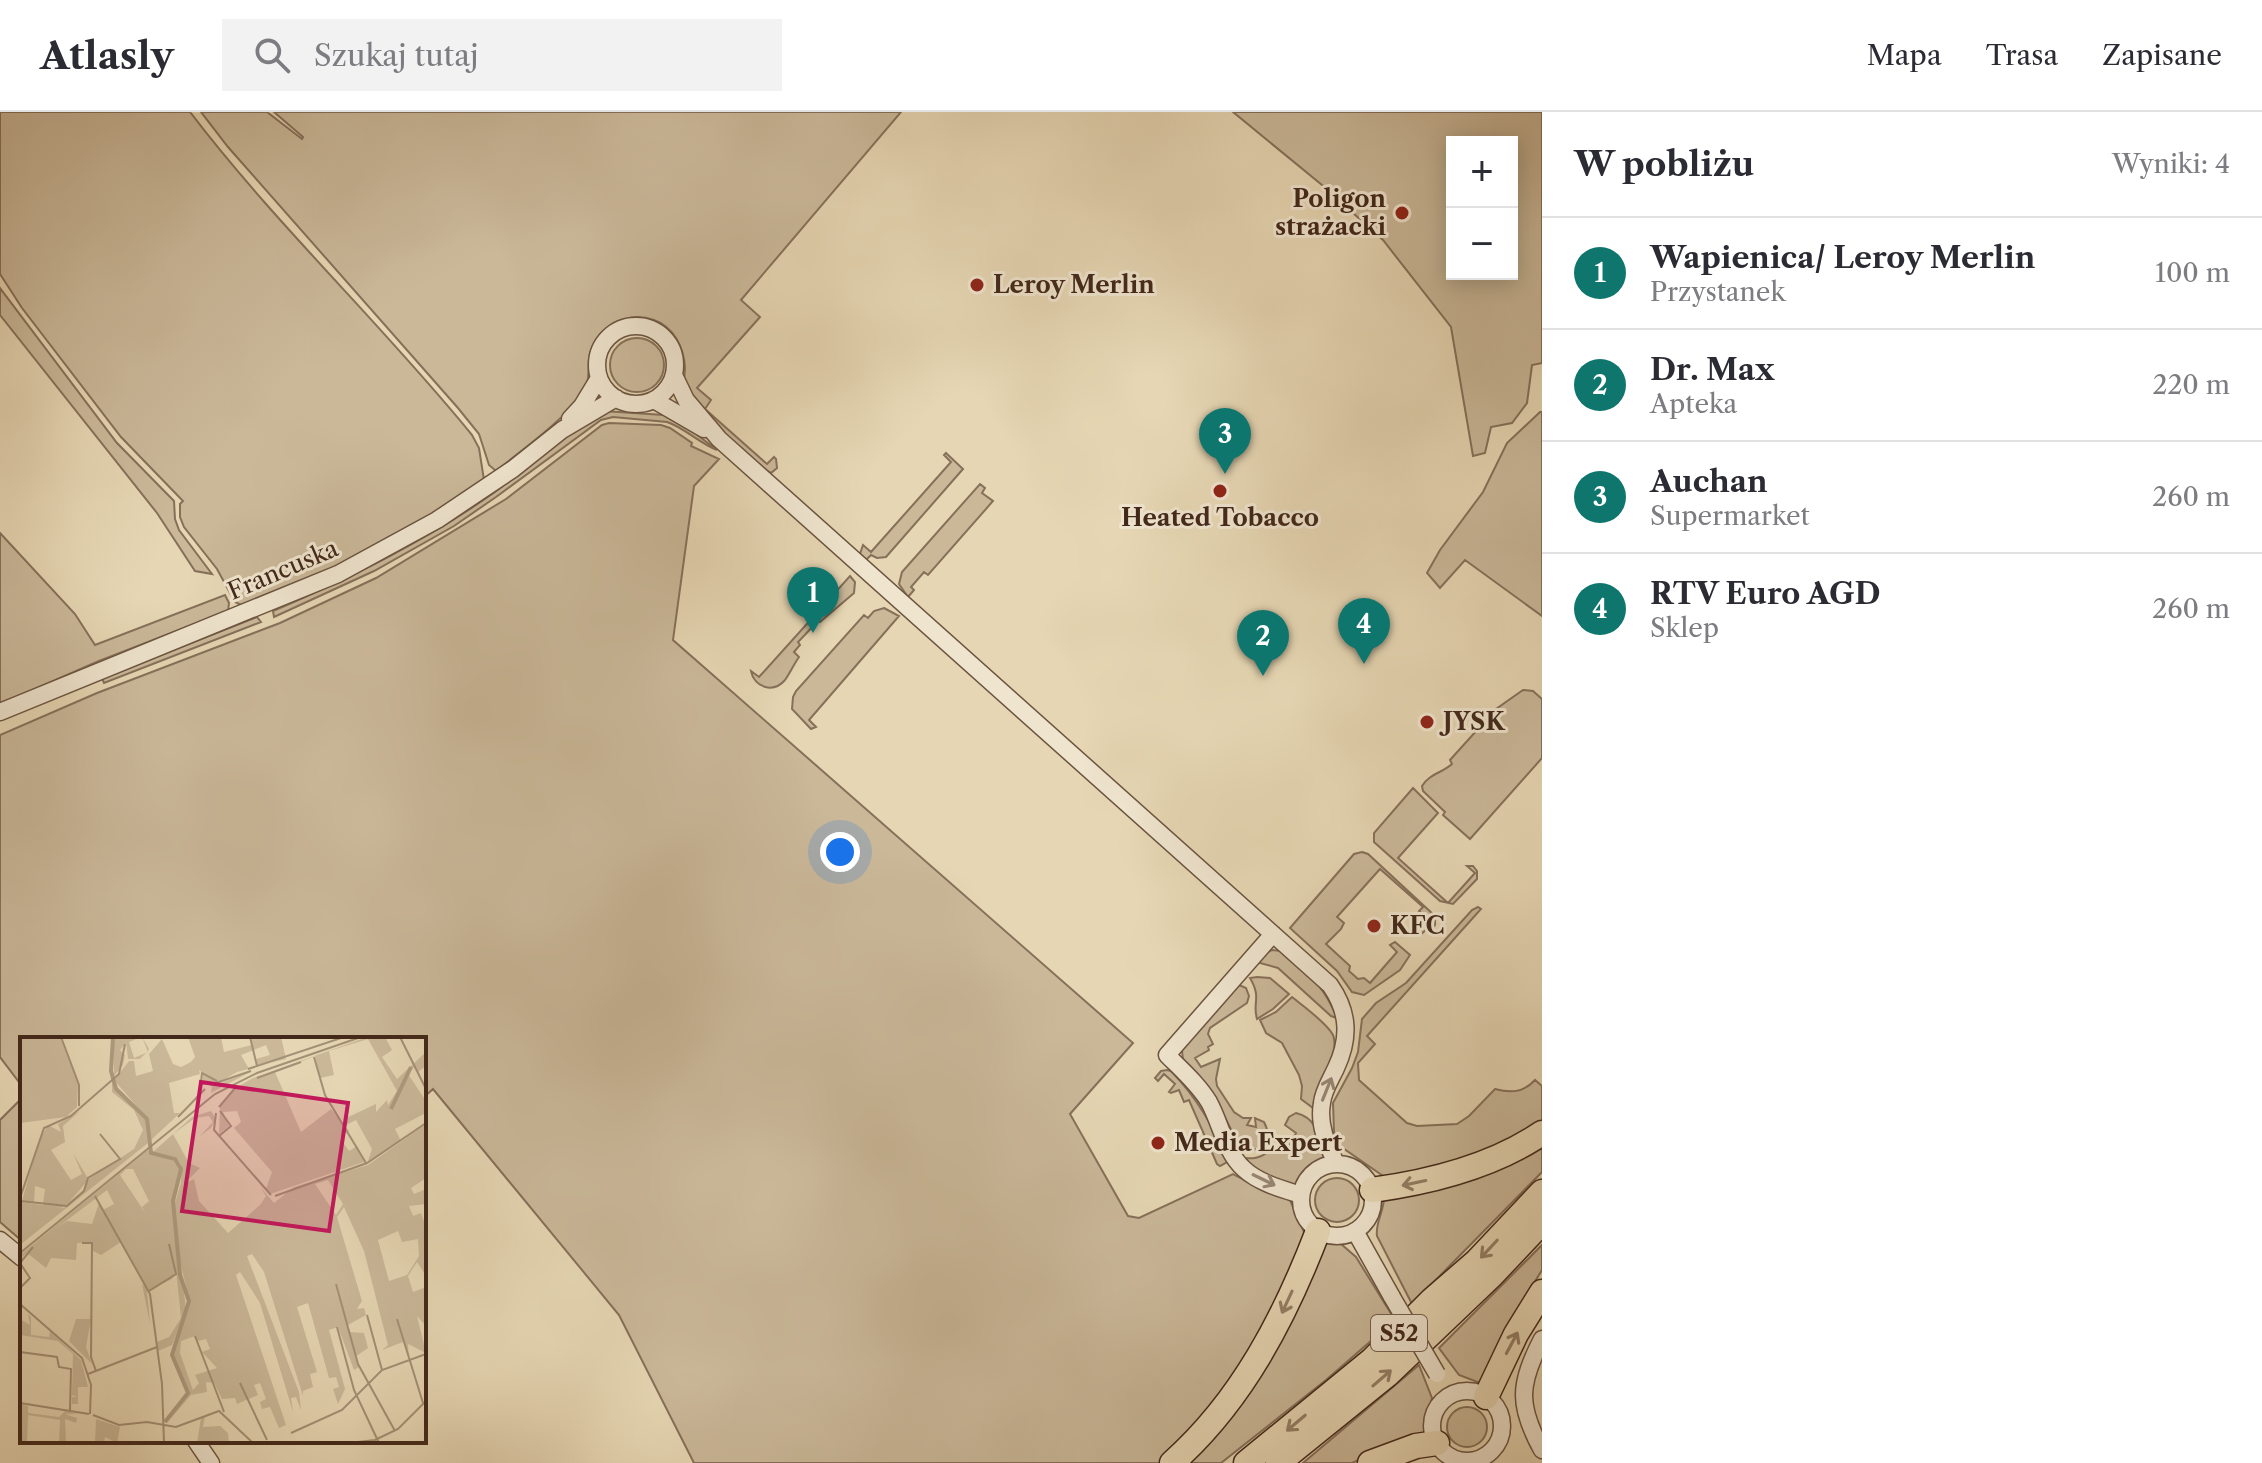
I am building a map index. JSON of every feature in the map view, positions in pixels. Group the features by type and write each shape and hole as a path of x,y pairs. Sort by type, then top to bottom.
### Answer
{"highway":[{"path":"1372,1190 1448,1176 1512,1150 1542,1133"},
{"name":"S52","path":"1246,1463 1372,1360 1432,1300 1477,1261 1542,1192"},
{"name":"S52","path":"1278,1463 1387,1375 1492,1275 1542,1222"},
{"path":"1172,1463 1206,1430 1244,1382 1281,1315 1318,1231"},
{"path":"1486,1397 1516,1334 1542,1292"},
{"path":"1370,1463 1416,1446 1437,1443"}],"street":[{"path":"641,326 654,330 672,349 674,375 663,394 654,400 641,404 628,403 606,389 599,378 597,365 606,341 616,332 641,326"},
{"path":"674,375 686,400 719,439 1330,985 1346,1019 1339,1063 1322,1103 1323,1129 1336,1163"},
{"name":"Francuska","path":"562,430 599,378"},
{"name":"Francuska","path":"0,712 338,574 474,496 562,430 616,398"},
{"path":"654,400 719,439"},
{"path":"1273,934 1167,1055 1210,1104 1239,1164 1259,1179 1301,1195"},
{"path":"1336,1163 1355,1168 1363,1174 1372,1190 1369,1218 1355,1231 1337,1236 1318,1231 1307,1221 1303,1211 1301,1195 1304,1183 1326,1165 1336,1163"},
{"path":"1355,1231 1450,1396"},
{"path":"0,1240 20,1256"},
{"path":"1542,1339 1525,1381 1523,1404 1542,1450"},
{"path":"1468,1391 1486,1397 1495,1404 1500,1414 1501,1437 1495,1447 1476,1460 1465,1461 1444,1452 1433,1433 1432,1422 1441,1403 1450,1396 1468,1391"},
{"path":"197,1443 211,1463"}],"shaded area":[{"path":"0,112 190,112 258,195 472,435 479,448 484,480 433,514 336,568 243,606 235,602 217,569 184,527 180,517 183,501 121,437 22,308 0,274"},
{"path":"201,112 267,112 302,139 274,112 901,112 741,300 760,317 697,388 711,400 705,409 767,464 774,457 776,459 777,468 771,473 743,451 701,409 684,381 684,360 677,339 661,323 643,318 622,320 604,330 592,347 588,380 583,393 554,424 496,471 489,465 479,434 458,408 228,147"},
{"name":"Poligon strażacki","path":"1233,112 1542,112 1542,363 1532,365 1527,403 1512,423 1491,427 1485,453 1473,456 1451,327 1383,240"},
{"path":"0,288 117,443 174,501 179,530 212,574 195,571 157,513 0,315"},
{"path":"637,338 656,346 664,365 656,384 637,392 618,384 610,365 618,346"},
{"path":"603,411 664,415 687,427 717,450 667,422 613,417 601,420 454,526 374,571 274,617 273,611 359,572 442,527 495,492 561,439"},
{"path":"1540,412 1542,616 1465,560 1440,588 1427,573 1483,492 1507,443"},
{"path":"602,425 661,425 692,443 691,446 719,459 694,486 673,640 1133,1043 1070,1114 1128,1216 1139,1218 1233,1174 1290,1200 1305,1234 1305,1242 1251,1353 1182,1444 1160,1463 694,1463 619,1315 433,1089 426,1095 426,1037 20,1037 20,1083 0,1057 0,735 97,693 280,623 376,578 506,499"},
{"path":"946,453 963,469 886,557 871,555 866,560 860,554 863,545 871,552 951,462 944,455"},
{"path":"980,484 985,488 982,493 993,501 928,575 924,572 911,587 914,590 908,597 899,584 902,572"},
{"path":"0,533 75,614 95,645 225,595 229,603 228,611 99,661 0,704"},
{"path":"850,576 855,582 854,593 818,621 798,642 800,645 794,652 799,657 785,680 770,688 760,685 751,671 759,677"},
{"path":"884,608 899,616 809,720 816,727 811,729 792,709 796,691 864,615 868,618 874,611"},
{"path":"257,617 261,622 104,683 102,678"},
{"path":"1523,690 1533,691 1542,699 1542,758 1470,839 1443,815 1445,812 1423,791 1422,786 1452,764 1450,760 1496,709"},
{"path":"1413,788 1438,813 1398,858 1448,903 1440,901 1374,842 1374,833"},
{"path":"1354,854 1368,854 1435,916 1432,929 1429,927 1419,936 1414,934 1427,919 1419,911 1423,907 1380,869 1337,917 1344,923 1326,944 1350,966 1349,971 1358,979 1364,978 1370,983 1397,952 1390,945 1395,942 1410,955 1400,970 1364,995 1352,992 1337,971 1290,928"},
{"path":"1467,866 1473,866 1477,879 1453,904 1448,903 1475,873"},
{"path":"1478,907 1481,909 1367,1036 1375,1044 1358,1063 1359,1080 1407,1123 1417,1126 1457,1124 1495,1089 1516,1091 1535,1080 1542,1086 1542,1123 1482,1156 1386,1178 1340,1146 1334,1132 1333,1103 1358,1052 1362,1019 1376,1003 1406,983"},
{"path":"1272,950 1281,951 1314,980 1337,1018 1278,968 1260,963"},
{"path":"1250,978 1270,978 1289,994 1257,1019 1256,996"},
{"path":"1239,985 1246,988 1249,996 1247,1003 1210,1028 1208,1034 1213,1044 1195,1058 1201,1067 1220,1059 1217,1086 1234,1112 1243,1118 1251,1118 1247,1125 1256,1127 1255,1118 1264,1122 1266,1143 1251,1150 1238,1143 1216,1100 1183,1060 1182,1050"},
{"path":"1292,997 1326,1025 1333,1035 1334,1051 1315,1108 1301,1099 1299,1075 1282,1043 1266,1033 1260,1020 1276,1012"},
{"path":"1167,1070 1197,1102 1229,1161 1220,1166 1217,1164 1189,1100 1184,1102 1179,1090 1169,1092 1175,1084 1164,1074 1158,1081 1155,1078 1161,1071"},
{"path":"20,1100 20,1239 0,1222 0,1120"},
{"path":"1296,1113 1314,1124 1326,1158 1306,1170 1296,1188 1259,1174 1244,1158 1263,1155 1277,1141 1289,1146 1296,1133 1285,1125 1289,1117"},
{"path":"1542,1143 1542,1172 1412,1304 1377,1236 1384,1198"},
{"path":"1337,1178 1353,1184 1359,1200 1353,1216 1337,1222 1321,1216 1315,1200 1321,1184"},
{"path":"1322,1241 1341,1244 1356,1257 1395,1320 1326,1380 1221,1463 1184,1463"},
{"path":"1542,1245 1542,1270 1514,1315 1480,1383 1459,1375 1439,1348"},
{"path":"1419,1365 1432,1398 1425,1428 1427,1437 1379,1451 1352,1463 1303,1463"},
{"path":"1467,1407 1481,1413 1487,1427 1481,1441 1467,1447 1453,1441 1447,1427 1453,1413"}],"place":[{"name":"Poligon strażacki","path":"1402,213"},
{"name":"Leroy Merlin","path":"977,285"},
{"name":"Auchan","path":"1225,474"},
{"name":"Heated Tobacco","path":"1220,491"},
{"name":"Wapienica/ Leroy Merlin","path":"813,633"},
{"name":"RTV Euro AGD","path":"1364,664"},
{"name":"Dr. Max","path":"1263,676"},
{"name":"JYSK","path":"1427,722"},
{"name":"KFC","path":"1374,926"},
{"name":"Media Expert","path":"1158,1143"}]}
